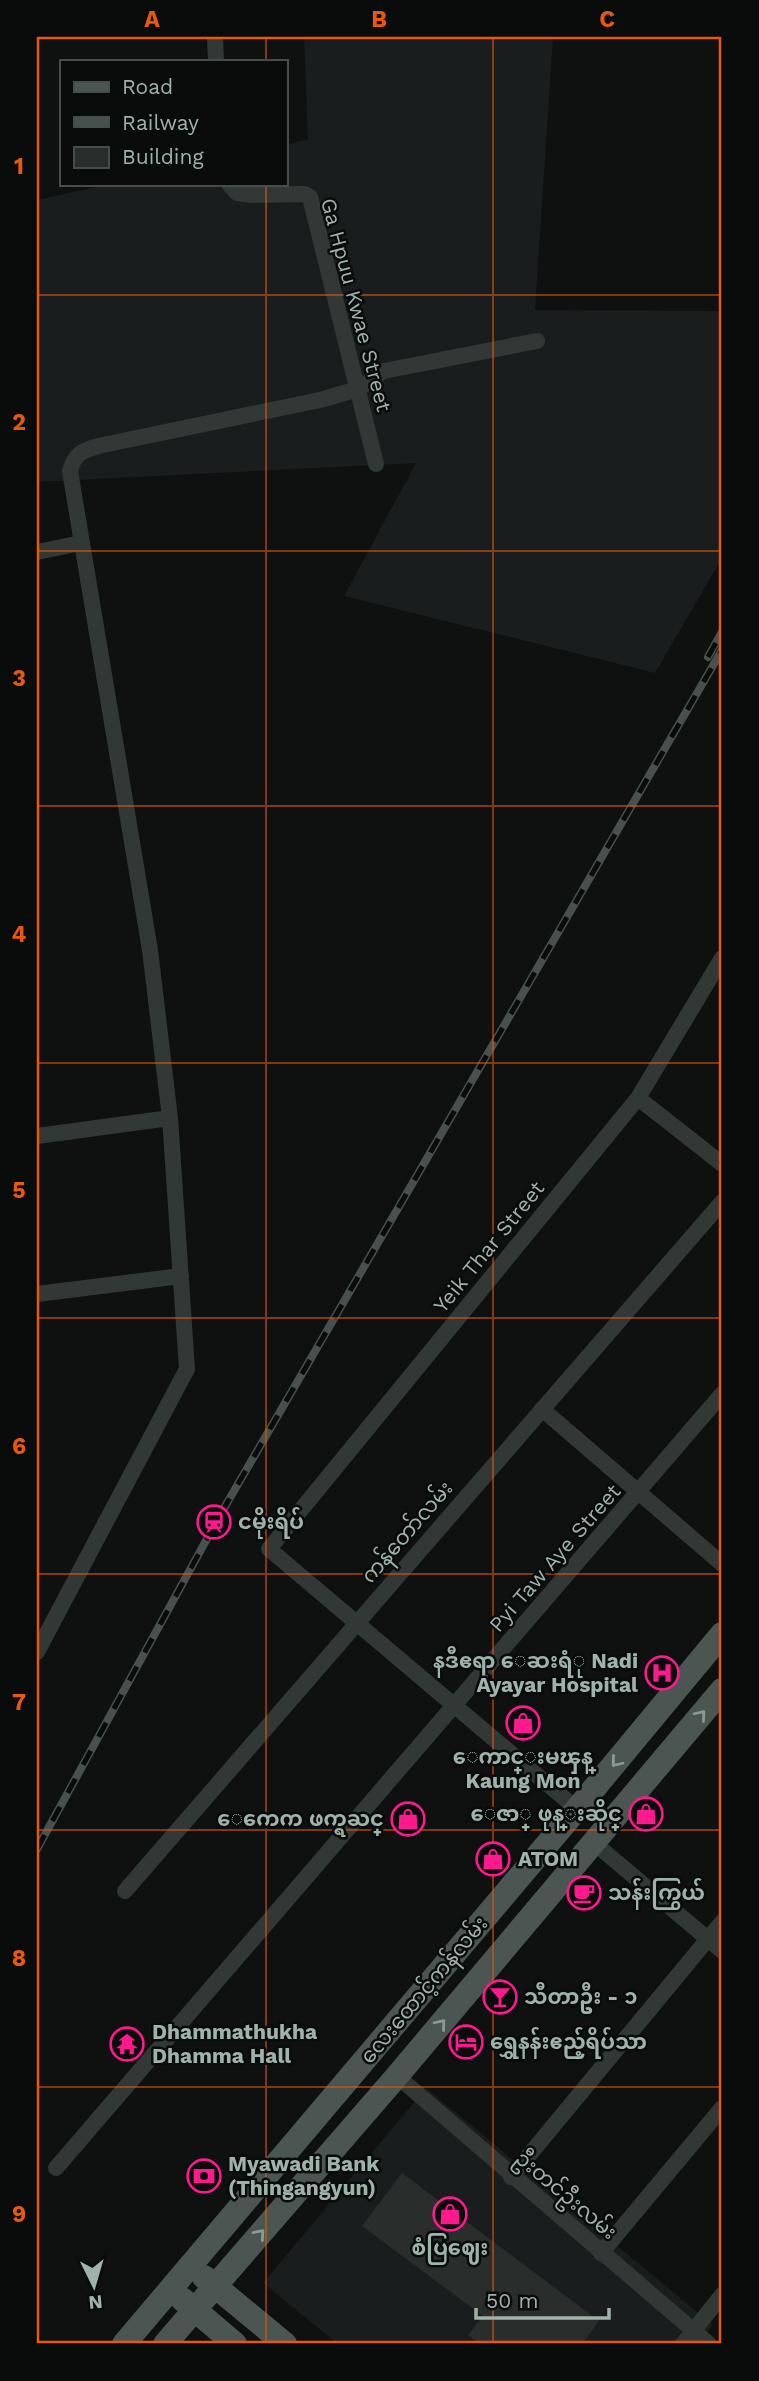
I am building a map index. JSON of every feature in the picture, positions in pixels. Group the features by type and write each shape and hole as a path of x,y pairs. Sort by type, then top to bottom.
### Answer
{"main road":[{"name":"လေးထောင့်ကန်လမ်း","path":"124,2344 722,1634"},
{"name":"လေးထောင့်ကန်လမ်း","path":"166,2344 397,2076 722,1690"},
{"path":"648,1724 675,1746"},
{"path":"189,2266 285,2344"},
{"path":"171,2290 195,2310 224,2341"}],"street":[{"path":"215,37 216,60"},
{"name":"Ga Hpuu Kwae Street","path":"231,186 237,193 304,194 310,197 376,464"},
{"path":"37,1652 187,1369 170,1118 150,950 81,543 70,471 74,458 83,450 320,400 358,389 384,371 537,341"},
{"path":"37,552 81,543"},
{"name":"Yeik Thar Street","path":"356,1623 269,1549 638,1098 722,958"},
{"path":"638,1098 722,1164"},
{"path":"37,1136 170,1118"},
{"name":"ကန်တော်လမ်း","path":"125,1891 722,1202"},
{"path":"37,1294 181,1276"},
{"name":"Pyi Taw Aye Street","path":"55,2168 722,1394"},
{"path":"542,1409 722,1564"},
{"path":"356,1623 577,1809"},
{"path":"593,1842 722,1951"},
{"path":"511,2177 722,1922"},
{"name":"ဦးတင်ဦးလမ်း","path":"397,2076 601,2253 688,2338 709,2344"},
{"path":"601,2253 722,2108"},
{"path":"688,2338 722,2295"}],"shaded area":[{"path":"304,37 553,37 535,310 722,311 722,558 655,673 344,596 416,463 37,482 37,200 101,186 287,186 287,144 308,139"},
{"name":"စံပြဈေး","path":"426,2088 713,2325 697,2344 338,2344 263,2283"}],"building":[{"path":"402,2173 599,2321 582,2344 480,2344 468,2335 483,2316 362,2226"}],"railway":[{"path":"708,657 722,632"},
{"path":"37,1849 220,1515 722,650"}],"place":[{"name":"ငမိုးရိပ်","path":"214,1522"},
{"name":"နဒီဧရာ ေဆးရံု Nadi Ayayar Hospital","path":"662,1673"},
{"name":"ေကာင္းမၾန္ Kaung Mon","path":"523,1723"},
{"name":"ေဇာ္ ဖုန္းဆိုင္","path":"646,1814"},
{"name":"ေကေက ဖက္ရႀင္","path":"408,1819"},
{"name":"ATOM","path":"493,1859"},
{"name":"သန်းကြွယ်","path":"584,1893"},
{"name":"သီတာဦး - ၁","path":"500,1997"},
{"name":"ရွှေနန်းဧည့်ရိပ်သာ","path":"466,2042"},
{"name":"Dhammathukha Dhamma Hall","path":"127,2044"},
{"name":"Myawadi Bank (Thingangyun)","path":"204,2176"},
{"name":"စံပြဈေး","path":"450,2214"}]}
